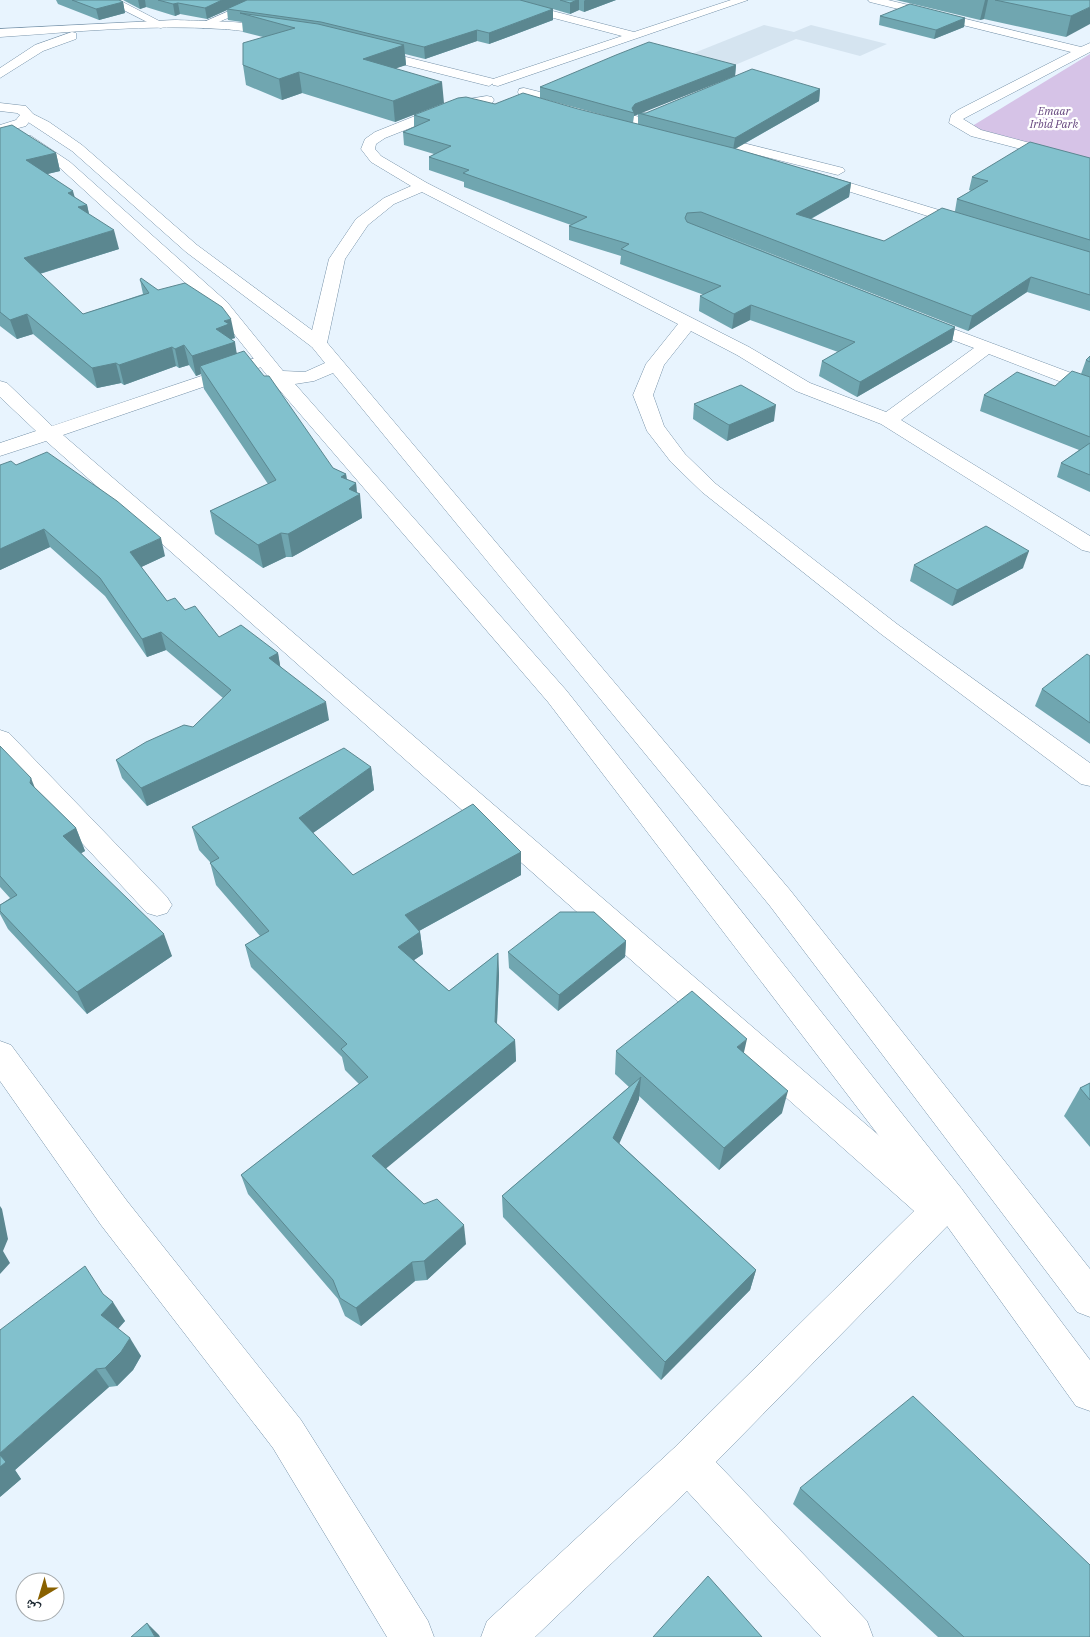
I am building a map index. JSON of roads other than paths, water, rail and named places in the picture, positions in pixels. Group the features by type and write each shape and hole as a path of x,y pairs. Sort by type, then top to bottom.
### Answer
{"street":[{"path":"110,0 161,25"},
{"path":"204,25 264,0"},
{"path":"456,105 471,91 493,82 640,36 742,0"},
{"path":"874,0 1086,49"},
{"path":"503,1 640,36"},
{"path":"0,33 161,25 204,25 264,29 292,37 224,31 143,32 72,36 0,44"},
{"path":"0,74 39,48 72,36"},
{"path":"516,95 552,72 640,36"},
{"path":"1086,49 963,113 956,118 956,123 976,134 1090,163"},
{"path":"487,100 471,91 355,52 493,82 513,84 516,95"},
{"path":"516,95 583,117 793,170 986,230"},
{"path":"979,215 859,177 640,120 516,95 456,105 380,135 370,142 368,149 376,159 422,186 743,351 803,387 888,420 1090,545"},
{"path":"3,101 51,129 90,160 152,216 318,343 780,898 1090,1298"},
{"path":"640,120 666,110"},
{"path":"2,129 21,123 24,112"},
{"path":"2,129 31,141 65,165 221,306 557,696 944,1205 1090,1392"},
{"path":"318,343 336,259 362,222 388,202 422,186"},
{"path":"904,315 1090,387"},
{"path":"688,323 655,364 643,395 654,427 678,458 709,488 888,630 1090,777"},
{"path":"264,358 265,330 284,326 296,327"},
{"path":"888,420 986,348"},
{"path":"264,358 290,378 311,378 335,364"},
{"path":"0,450 264,358"},
{"path":"0,387 49,433 944,1205"},
{"path":"0,739 158,905"},
{"path":"0,1055 114,1213 287,1434 412,1637"},
{"path":"503,1637 688,1462 944,1205"},
{"path":"688,1462 851,1637"}],"park label":[{"name":"Emaar Irbid Park","path":"1054,117"}]}
